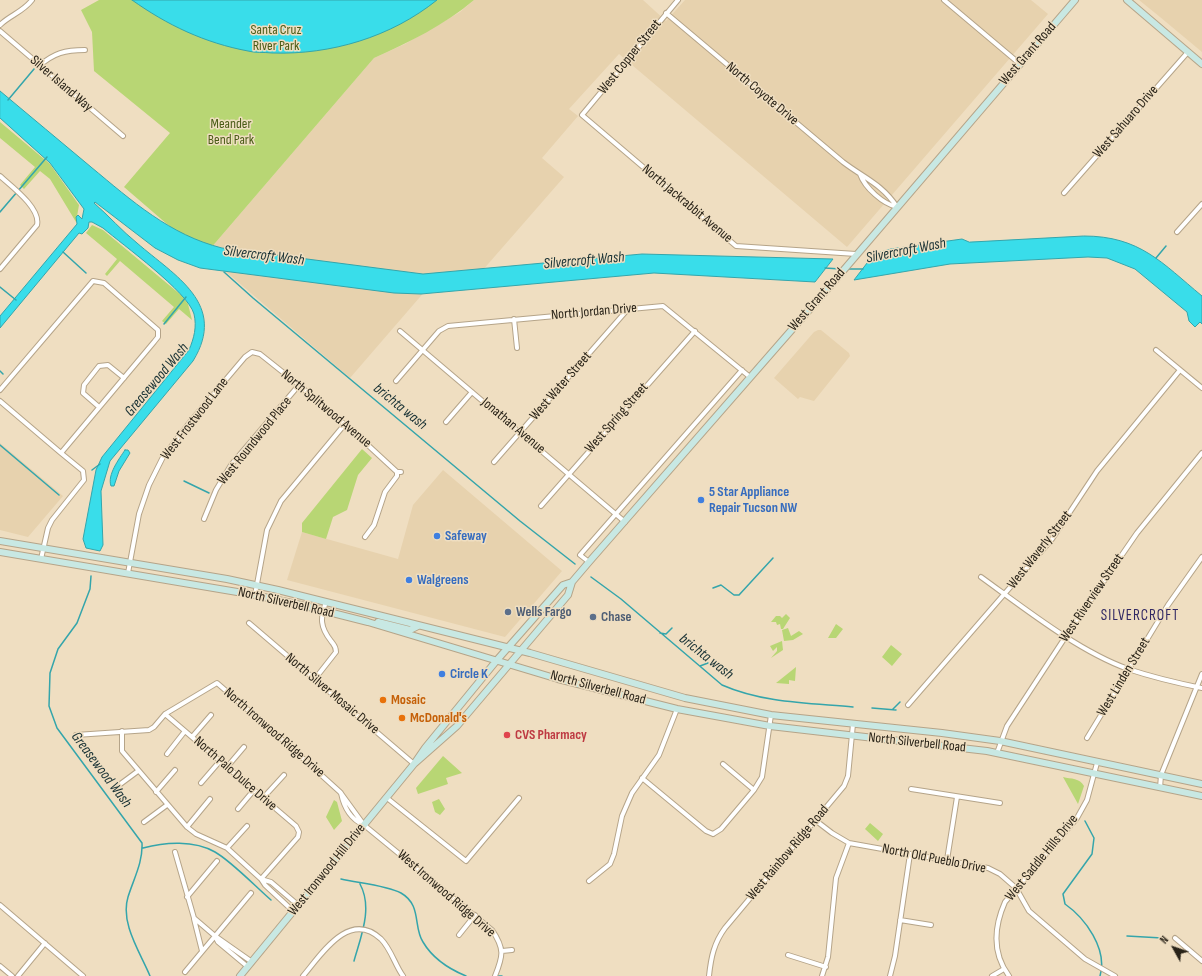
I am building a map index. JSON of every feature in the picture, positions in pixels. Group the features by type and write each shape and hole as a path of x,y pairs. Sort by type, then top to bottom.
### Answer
{"main road":[{"name":"West Grant Road","path":"510,664 568,595 572,582 589,562 830,286 1075,0"},
{"path":"1127,0 1202,64"},
{"name":"North Silverbell Road","path":"0,541 256,585 521,651 682,697 771,715 1000,741 1097,763 1202,784"},
{"name":"North Silverbell Road","path":"0,552 255,595 368,622 510,664 677,709 770,726 997,752 1202,796"},
{"name":"West Grant Road","path":"497,660 563,585 572,582"},
{"path":"368,622 389,624 410,630 418,626"},
{"name":"West Ironwood Hill Drive","path":"240,976 387,798 425,748 497,660"},
{"name":"West Ironwood Hill Drive","path":"414,764 457,726 510,664"},
{"path":"643,700 646,686"}],"street":[{"path":"0,25 6,19 27,7 32,0"},
{"name":"West Copper Street","path":"582,115 678,0"},
{"path":"944,0 1020,64"},
{"name":"North Coyote Drive","path":"666,13 860,174 865,175 890,195 897,207"},
{"name":"Silver Island Way","path":"0,31 39,66 123,136"},
{"path":"39,66 48,58 63,50 85,50"},
{"name":"West Sahuaro Drive","path":"1064,193 1188,52"},
{"name":"North Jackrabbit Avenue","path":"582,115 736,246 855,256"},
{"name":"North Coyote Drive","path":"860,174 863,183 890,205 897,207"},
{"path":"0,176 24,197 35,212 39,222 0,269"},
{"path":"1176,232 1202,204"},
{"path":"0,390 95,278 155,326 160,334 61,453"},
{"name":"North Jordan Drive","path":"396,381 439,330 448,326 663,306 750,377"},
{"name":"West Water Street","path":"494,462 521,433 628,309"},
{"path":"514,319 516,348"},
{"name":"Jonathan Avenue","path":"400,331 624,522"},
{"name":"West Spring Street","path":"541,506 694,331"},
{"name":"North Splitwood Avenue","path":"253,350 299,385 399,472 385,492 374,525 365,537"},
{"name":"West Frostwood Lane","path":"128,573 139,514 149,485 163,458 190,422 245,357 253,350"},
{"path":"1156,350 1202,388"},
{"path":"99,407 83,393 84,385 99,366 108,365 124,378"},
{"path":"589,562 580,555 742,370"},
{"name":"West Waverly Street","path":"908,705 1052,539 1097,471 1180,370"},
{"name":"West Roundwood Place","path":"204,519 216,490 231,465 299,385"},
{"path":"446,422 472,392"},
{"path":"0,401 83,471 84,476 82,483 52,520 48,528 41,559"},
{"path":"255,595 267,530 280,501 345,424"},
{"name":"West Riverview Street","path":"997,752 1007,726 1136,533 1202,452"},
{"name":"West Linden Street","path":"1087,738 1168,605 1202,557"},
{"path":"981,577 1066,636 1097,654 1128,669 1202,688"},
{"path":"314,680 336,652 336,647 322,627 323,611 326,602"},
{"name":"North Silver Mosaic Drive","path":"249,624 414,764"},
{"path":"1160,788 1161,775 1202,674"},
{"name":"North Ironwood Ridge Drive","path":"76,735 149,730 154,727 165,714 216,683 276,734 340,792 364,825"},
{"path":"589,881 610,864 614,854 622,816 632,793 659,755 677,709"},
{"name":"North Palo Dulce Drive","path":"165,714 296,826 298,837 261,878"},
{"path":"192,737 211,715"},
{"path":"642,778 714,836 754,790 762,777 771,715"},
{"name":"West Rainbow Ridge Road","path":"709,976 711,955 721,934 844,786 848,776 851,736 854,724"},
{"path":"122,731 122,751 167,806 187,827 196,834 227,848 261,878 265,885 293,912"},
{"path":"166,754 185,731"},
{"path":"227,767 244,747"},
{"path":"201,782 220,761"},
{"name":"West Saddle Hills Drive","path":"1009,976 1004,969 998,953 996,935 998,919 1005,902 1077,818 1087,800 1097,763"},
{"path":"723,764 754,790"},
{"path":"156,792 175,770"},
{"path":"115,788 138,771"},
{"path":"263,798 284,775"},
{"path":"911,789 1000,803"},
{"path":"238,810 254,790"},
{"path":"947,860 957,796"},
{"path":"387,798 466,862 519,798"},
{"path":"187,827 210,799"},
{"path":"144,822 167,806"},
{"name":"North Old Pueblo Drive","path":"816,820 832,833 849,843 988,868 1000,874 1016,888 1029,911 1085,959 1115,976"},
{"name":"West Ironwood Ridge Drive","path":"364,825 492,930 501,943 502,951 502,959 495,976"},
{"path":"227,848 247,826"},
{"path":"822,976 826,967 835,885 849,843"},
{"path":"175,852 202,952"},
{"path":"890,976 910,854"},
{"path":"186,897 217,861"},
{"path":"261,878 271,882 298,905"},
{"path":"185,972 251,893"},
{"path":"0,906 83,976"},
{"path":"459,935 475,916"},
{"path":"194,918 250,965"},
{"path":"900,920 931,925"},
{"path":"303,976 333,940 343,932 363,929 373,933 381,939 404,976"},
{"path":"1175,938 1202,961"},
{"path":"18,976 45,943"},
{"path":"502,951 512,950"},
{"path":"788,955 826,967"},
{"path":"0,966 12,976"},
{"path":"992,976 1004,969"}],"shaded area":[{"path":"474,0 643,0 666,21 685,0 1031,0 1048,14 847,247 619,54 569,109 578,116 542,158 564,177 468,287 426,290 350,378 231,276 204,256 374,58 405,44 460,12"},
{"path":"1139,0 1202,0 1202,52 1160,17"},
{"path":"821,330 849,353 850,356 814,401 800,397 798,399 774,378 814,332"},
{"path":"0,443 63,496 28,537 0,530"},
{"path":"443,470 562,571 505,637 287,580 302,532 398,559 413,505"}],"green space":[{"name":"Meander Bend Park","path":"99,0 474,0 439,25 374,58 204,256 124,187 170,133 94,71 92,32 81,10"},
{"path":"0,122 50,164 79,205 76,222 50,179 40,171 24,189 20,185 35,167 0,138"},
{"path":"92,225 103,230 181,295 188,304 192,320 179,309 166,324 162,321 174,307 120,261 107,276 105,274 117,259 86,233"},
{"path":"362,449 372,458 358,475 347,510 333,517 326,539 302,532 302,523"},
{"path":"786,614 790,618 783,629 781,629 780,624 777,625 776,622 771,622 776,616 780,616 782,618"},
{"path":"836,624 843,629 836,638 828,638"},
{"path":"788,628 791,636 799,631 803,634 793,640 784,641 782,630"},
{"path":"782,641 783,650 771,658 777,651 777,647 773,651 770,646"},
{"path":"891,645 902,654 892,666 882,657"},
{"path":"796,667 795,681 789,680 789,684 776,683"},
{"path":"443,756 462,773 446,778 448,784 418,794 416,788"},
{"path":"1063,777 1078,780 1084,786 1078,804"},
{"path":"439,799 445,809 440,815 435,812 432,802"},
{"path":"334,800 337,802 342,821 334,830 326,817"},
{"path":"870,823 883,834 878,841 865,829"}],"water":[{"path":"132,0 437,0 400,24 380,34 359,41 316,51 272,53 251,52 232,48 202,38 173,25"},
{"path":"0,91 121,192 152,215 185,235 222,248 423,274 642,254 833,259 815,282 654,273 421,294 394,293 200,268 178,260 155,248 95,202 94,203 126,234 181,280 201,307 204,323 202,341 193,361 110,461 101,491 103,545 100,551 86,548 83,539 96,470 102,457 189,350 194,332 194,314 180,294 154,269 103,228 89,222 88,228 82,234 79,233 0,328 0,316 77,224 76,217 78,215 82,219 84,209 50,163 0,118"},
{"path":"1084,236 1104,237 1135,246 1162,263 1202,296 1202,324 1200,322 1195,327 1189,321 1187,312 1135,269 1107,258 1088,257 950,264 854,280 874,254 891,249 962,239 969,242"},
{"path":"125,450 128,450 130,453 119,471 114,486 111,486 110,482 112,472"}],"waterway":[{"path":"8,100 34,69"},
{"path":"0,212 47,157"},
{"path":"1156,258 1166,246"},
{"path":"63,252 86,273"},
{"name":"Silvercroft Wash","path":"825,268 841,269"},
{"name":"Silvercroft Wash","path":"847,269 863,269"},
{"name":"brichta wash","path":"224,272 253,298 520,521 575,564"},
{"path":"0,287 16,300"},
{"path":"164,324 186,297"},
{"path":"0,371 3,374"},
{"path":"0,445 59,495"},
{"path":"92,470 100,464"},
{"path":"184,481 209,493"},
{"path":"713,588 721,585 734,595 739,595 773,558"},
{"name":"Greasewood Wash","path":"91,576 90,589 77,623 58,649 50,673 49,706 57,728 142,843 140,863 126,907 132,937 150,976"},
{"name":"brichta wash","path":"591,577 621,599 722,685 738,691 770,699 853,707"},
{"name":"brichta wash","path":"660,633 666,634 672,628"},
{"name":"brichta wash","path":"700,666 708,663"},
{"path":"893,709 900,702"},
{"name":"brichta wash","path":"872,708 896,710"},
{"path":"1085,821 1094,838 1092,854 1063,894 1065,904 1080,917 1093,935 1098,945 1102,966 1100,976"},
{"path":"143,848 170,843 198,845 207,848 228,861 271,900"},
{"path":"341,879 388,888 395,890 408,898 415,910 418,930 427,948 442,963 466,976"},
{"path":"354,961 366,912 364,893 360,884"},
{"path":"1127,936 1162,938"},
{"path":"496,976 502,976"}],"place":[{"name":"5 Star Appliance Repair Tucson NW","path":"701,500"},
{"name":"Safeway","path":"437,536"},
{"name":"Walgreens","path":"409,580"},
{"name":"Wells Fargo","path":"508,612"},
{"name":"Chase","path":"593,617"},
{"name":"Circle K","path":"442,674"},
{"name":"Mosaic","path":"383,700"},
{"name":"McDonald's","path":"402,718"},
{"name":"CVS Pharmacy","path":"507,735"}],"district":[{"name":"SILVERCROFT","path":"1140,616"}],"park label":[{"name":"Santa Cruz River Park","path":"276,38"}]}
